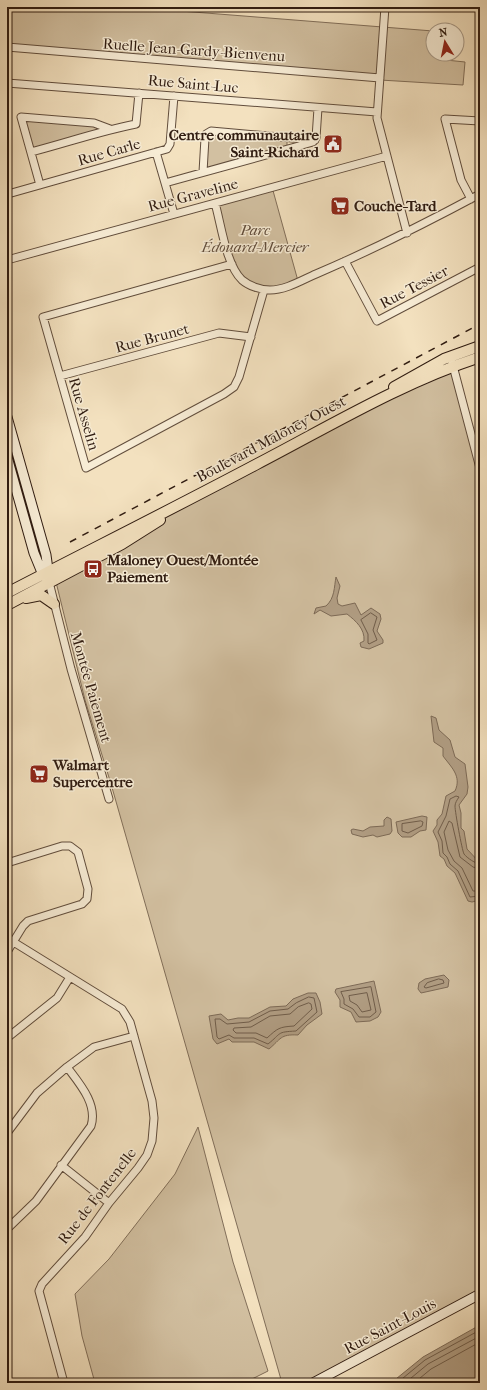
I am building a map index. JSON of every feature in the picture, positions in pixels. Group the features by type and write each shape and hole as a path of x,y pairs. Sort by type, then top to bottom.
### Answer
{"main road":[{"name":"Boulevard Maloney Ouest","path":"378,399 401,382 451,356 480,346"},
{"name":"Boulevard Maloney Ouest","path":"7,593 122,544 158,522 179,505 378,399 480,357"},
{"name":"Montée Paiement","path":"7,417 46,555 47,576"},
{"name":"Montée Paiement","path":"7,456 34,553 47,576"},
{"name":"Boulevard Maloney Ouest","path":"7,605 47,576"},
{"path":"7,605 36,595 45,597 54,604"},
{"name":"Rue Saint-Louis","path":"313,1383 480,1294"}],"street":[{"path":"385,7 377,112 407,233"},
{"name":"Ruelle Jean-Gardy-Bienvenu","path":"7,47 380,78"},
{"name":"Rue Saint-Luc","path":"7,83 377,112"},
{"path":"31,152 94,136 110,129 136,124 139,93"},
{"name":"Rue Carle","path":"7,192 8,194 169,147 174,96"},
{"path":"315,140 318,108"},
{"path":"40,185 22,117 94,123 110,129"},
{"path":"471,199 460,180 445,119 480,121"},
{"path":"203,172 205,138 206,134 211,131 315,140"},
{"path":"165,183 313,142 315,140"},
{"path":"156,152 174,214"},
{"name":"Rue Graveline","path":"7,260 387,156"},
{"path":"215,203 232,264 238,275 246,282 264,290 283,287 345,262 407,233 480,194"},
{"name":"Rue Tessier","path":"345,262 377,321 480,267"},
{"name":"Rue Asselin","path":"232,264 43,318 86,468 229,390 237,383 264,290"},
{"name":"Rue Brunet","path":"60,376 219,333 251,337"},
{"path":"451,356 477,444 480,468"},
{"name":"Montée Paiement","path":"47,576 71,669 109,799"},
{"path":"7,863 62,846 70,846 78,852 89,892 88,899 82,904 28,921 23,926 7,952"},
{"name":"Rue de Fontenelle","path":"7,938 122,1009 128,1016 153,1106 154,1134 147,1155 108,1203 81,1242 42,1284 39,1291 64,1383"},
{"path":"7,1038 57,998 70,977"},
{"path":"7,1133 37,1093 67,1067 100,1044 134,1036"},
{"path":"7,1229 36,1201 61,1165 89,1130 92,1122 88,1097 67,1067"},
{"path":"61,1165 108,1203"}],"green space":[{"path":"7,7 130,7 425,30 425,62 465,62 463,85 380,80 7,47"},
{"path":"21,117 96,126 97,131 31,152"},
{"path":"206,134 287,141 287,146 203,172"},
{"name":"Parc Édouard-Mercier","path":"272,187 298,281 264,290 238,275 215,203"},
{"path":"453,367 480,468 480,1294 313,1383 282,1383 111,784 85,700 56,582 179,505"},
{"path":"198,1127 233,1262 268,1371 244,1383 95,1383 82,1336 75,1294 109,1259 175,1174"}],"water":[{"path":"336,577 340,586 337,598 338,604 342,606 355,603 361,615 371,608 380,614 381,619 377,631 383,640 383,643 369,649 361,647 360,643 364,641 363,633 357,622 347,614 331,616 320,610 314,614 316,608 326,606 331,600 334,592"},
{"path":"431,716 436,718 439,730 450,740 455,757 465,764 468,787 467,794 459,805 461,813 461,828 464,831 467,849 480,863 480,900 472,902 468,901 455,873 447,866 444,859 440,856 438,842 433,831 437,825 437,820 442,814 446,796 455,791 457,781 455,772 443,756 443,748 434,742"},
{"path":"422,816 427,817 426,830 420,831 411,837 402,837 398,833 396,822"},
{"path":"387,817 391,819 392,831 390,834 377,837 373,835 363,837 352,834 351,830 353,829 363,831 370,827 384,826 384,820"},
{"path":"444,975 449,980 448,987 421,993 418,989 419,983 425,979"},
{"path":"374,981 381,1012 378,1017 370,1021 356,1022 351,1012 340,1007 340,1000 335,992 336,989"},
{"path":"308,993 316,993 320,1002 322,1014 307,1025 298,1035 284,1036 269,1049 254,1042 232,1042 229,1039 217,1044 213,1039 209,1016 221,1014 228,1020 249,1018 270,1007 286,1006 293,999"},
{"path":"480,1325 480,1383 391,1383 423,1357"}],"railway":[{"path":"70,542 480,324"}],"place":[{"name":"Centre communautaire Saint-Richard","path":"333,144"},
{"name":"Couche-Tard","path":"340,206"},
{"name":"Maloney Ouest/Montée Paiement","path":"93,569"},
{"name":"Walmart Supercentre","path":"39,774"}]}
